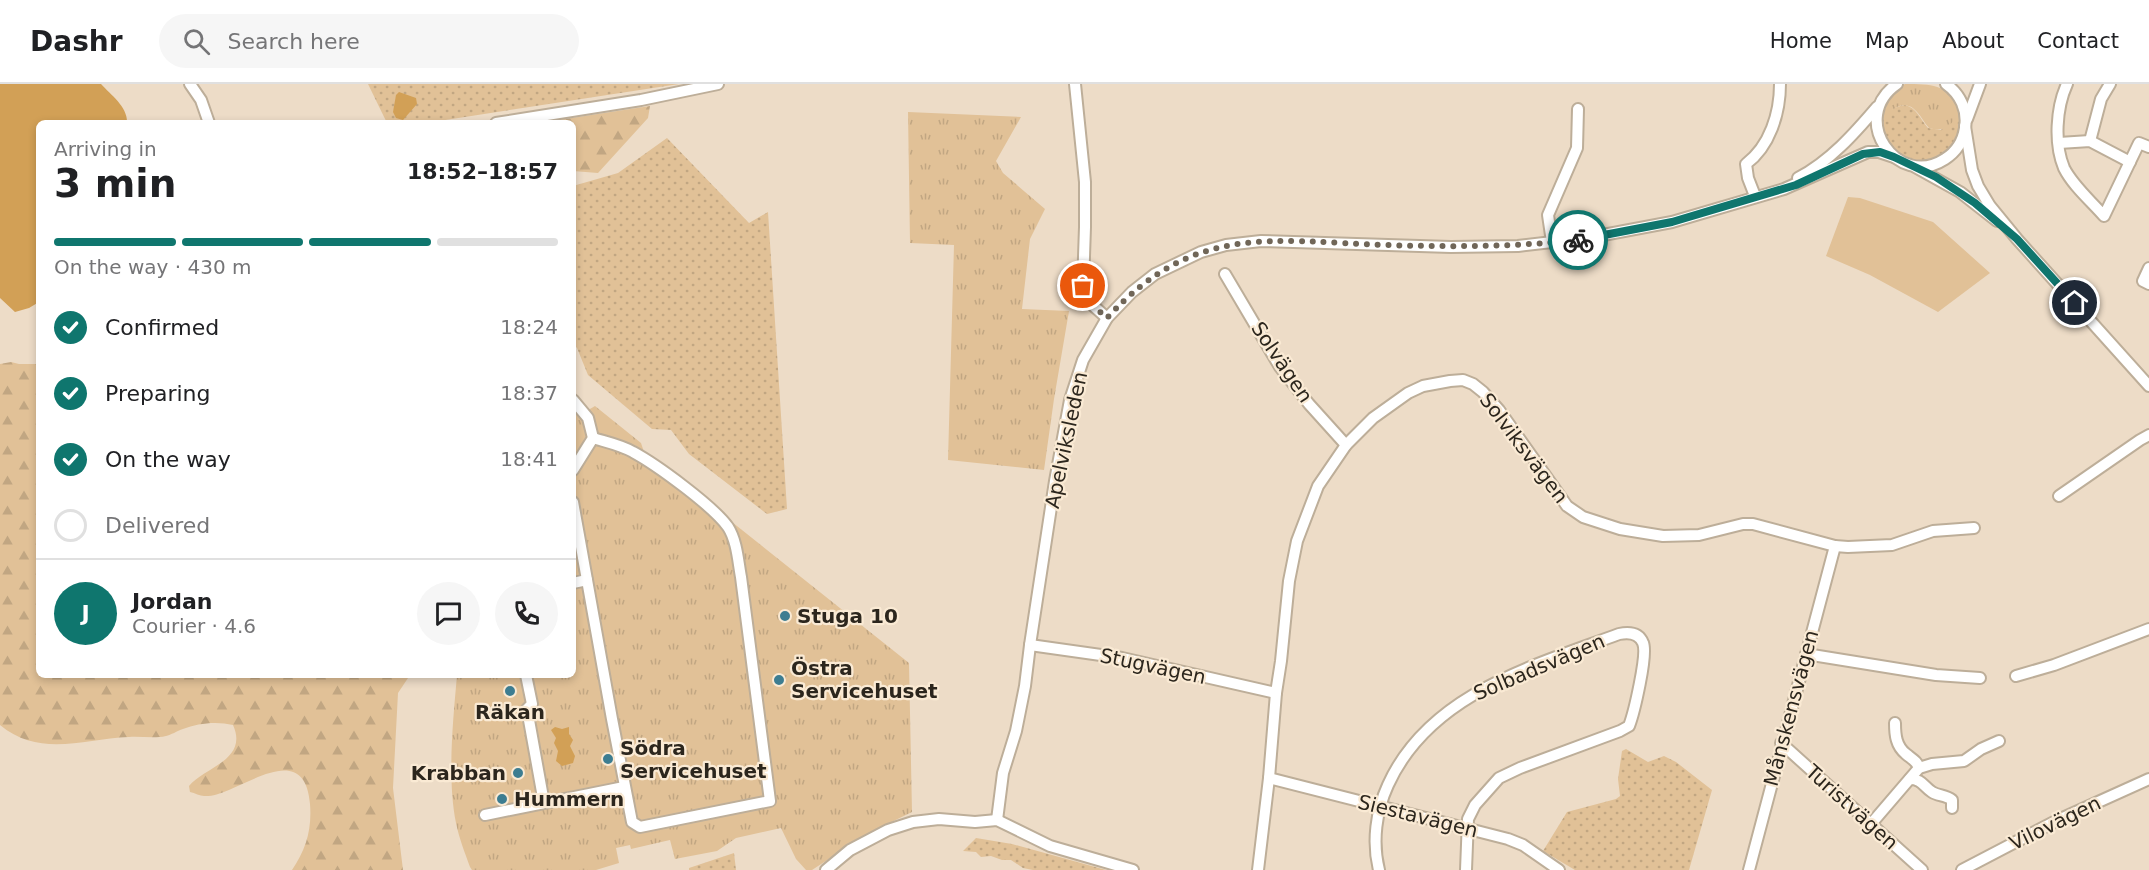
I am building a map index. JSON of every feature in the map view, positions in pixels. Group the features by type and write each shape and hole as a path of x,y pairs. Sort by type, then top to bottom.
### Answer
{"street":[{"path":"190,84 201,99 208,120"},
{"path":"514,120 718,84"},
{"path":"1075,84 1085,182 1083,286 1089,302 1107,318"},
{"path":"1760,195 1748,178 1746,164 1754,158 1767,139 1778,104 1780,84"},
{"path":"1879,84 1881,102 1877,113 1878,131 1885,148 1894,157"},
{"name":"Apelviksleden","path":"1760,195 1803,176 1828,157 1853,135 1897,84"},
{"path":"1946,84 1960,100 1965,111 1970,162 1978,186 1990,206 2149,386"},
{"path":"1912,165 1931,165 1949,156 1961,141 1980,84"},
{"path":"2067,84 2060,107 2059,143 2065,168 2074,183 2104,216 2130,162 2144,145"},
{"path":"2090,141 2101,99 2110,84"},
{"path":"1552,242 1548,215 1576,148 1578,109"},
{"path":"2059,143 2090,141 2130,162"},
{"name":"Apelviksleden","path":"997,820 1006,756 1016,731 1025,686 1029,645 1070,400 1083,360 1107,318 1132,292 1155,274 1188,257 1226,245 1282,240 1451,247 1518,246 1618,233 1672,222 1796,185 1868,152 1880,152 1894,157 1960,192 2017,239"},
{"path":"2149,268 2143,281 2149,284"},
{"name":"Solvägen","path":"1225,274 1280,367 1346,445"},
{"name":"Solviksvägen","path":"1258,870 1290,573 1297,541 1318,486 1346,445 1373,418 1408,393 1430,384 1463,380 1473,384 1489,398 1567,506 1584,518 1620,529 1663,536 1699,535 1743,524 1753,524 1835,546 1872,548 1892,545 1933,531 1974,528"},
{"path":"576,404 588,418 593,438 576,465"},
{"path":"2059,496 2149,435"},
{"path":"576,519 632,822 640,827 770,801 741,577 734,540 729,529 719,517 666,473 632,451 593,438"},
{"name":"Månskensvägen","path":"1749,870 1835,546"},
{"path":"576,582 587,580"},
{"path":"2016,676 2065,661 2149,629"},
{"name":"Solbadsvägen","path":"1379,870 1376,845 1379,807 1390,779 1409,748 1426,729 1458,703 1503,680 1619,634 1637,636 1644,644 1644,657 1629,726 1499,778 1471,811 1467,828"},
{"name":"Stugvägen","path":"1029,645 1122,658 1276,693"},
{"path":"1806,654 1936,675 1980,678"},
{"path":"527,678 532,704 527,709 544,803"},
{"path":"1895,723 1896,740 1900,748 1918,764 1919,768"},
{"path":"1871,824 1919,768 1932,764 1964,762 1981,749 1999,741"},
{"name":"Turistvägen","path":"1781,743 1922,870"},
{"name":"Siestavägen","path":"1269,778 1516,842 1559,870"},
{"path":"1910,779 1919,779 1932,791 1948,797 1952,800 1952,808"},
{"name":"Vilovägen","path":"1962,870 2067,816 2149,780"},
{"path":"485,815 624,787"},
{"path":"826,870 840,856 861,843 900,825 926,820 975,822 997,820 1056,849 1133,870"},
{"path":"1466,870 1467,828"}],"green space":[{"path":"368,84 679,84 445,120 386,120"},
{"path":"1905,84 1930,85 1949,94 1959,108 1952,123 1940,129 1929,128 1912,107 1901,105 1887,115 1882,126 1882,113 1890,96"},
{"path":"1905,105 1915,111 1928,128 1941,130 1959,108 1959,131 1947,151 1932,160 1917,160 1903,155 1892,145 1885,133 1884,121 1890,111"},
{"path":"650,106 648,118 598,173 576,171 576,120 559,120"},
{"path":"908,112 1021,117 996,161 1003,173 1045,209 1030,239 1022,309 1069,311 1044,470 948,460 954,245 910,243"},
{"path":"667,138 749,223 768,212 787,509 767,514 689,454 671,430 652,429 588,375 576,347 576,185 618,173"},
{"path":"1848,197 1860,198 1933,222 1990,273 1938,312 1870,275 1826,256"},
{"path":"11,362 36,364 36,678 408,678 398,693 393,788 403,870 292,870 307,839 310,822 310,804 305,783 295,773 282,771 266,774 217,794 204,796 190,792 189,786 230,755 235,747 236,737 233,725 201,724 161,737 129,737 46,744 15,735 0,725 0,364"},
{"path":"595,406 641,443 644,452 909,663 912,812 867,834 812,870 806,870 796,859 781,828 736,838 717,851 675,859 670,840 631,849 630,845 616,848 619,863 596,870 472,870 457,829 453,806 452,749 457,678 576,678 576,414 578,416"},
{"path":"1626,749 1648,762 1664,756 1676,762 1712,790 1689,870 1575,870 1543,851 1567,812 1620,796 1618,779 1622,751"},
{"path":"976,838 1012,844 1106,870 1033,870 1023,868 1011,860 991,856 981,857 976,852 963,851"},
{"path":"734,853 736,870 689,870 689,868"}],"shaded area":[{"path":"0,84 101,84 122,107 127,120 36,120 36,304 15,312 0,298"},
{"path":"399,92 416,98 417,104 403,120 396,118 393,112 396,95"},
{"path":"555,727 562,729 569,727 569,734 573,740 570,746 575,756 573,763 562,766 556,761 558,751 554,743 556,738 551,730"}],"way so far":[{"path":"1083,286 1089,302 1107,318 1132,292 1155,274 1188,257 1226,245 1282,240 1451,247 1518,246 1578,240"}],"place":[{"name":"Stuga 10","path":"785,616"},
{"name":"Östra Servicehuset","path":"779,680"},
{"name":"Räkan","path":"510,691"},
{"name":"Södra Servicehuset","path":"608,759"},
{"name":"Krabban","path":"518,773"},
{"name":"Hummern","path":"502,799"}],"route":[{"path":"1578,240 1672,222 1796,185 1863,154 1880,152 1936,177 1975,203 2017,239 2075,303"}]}
